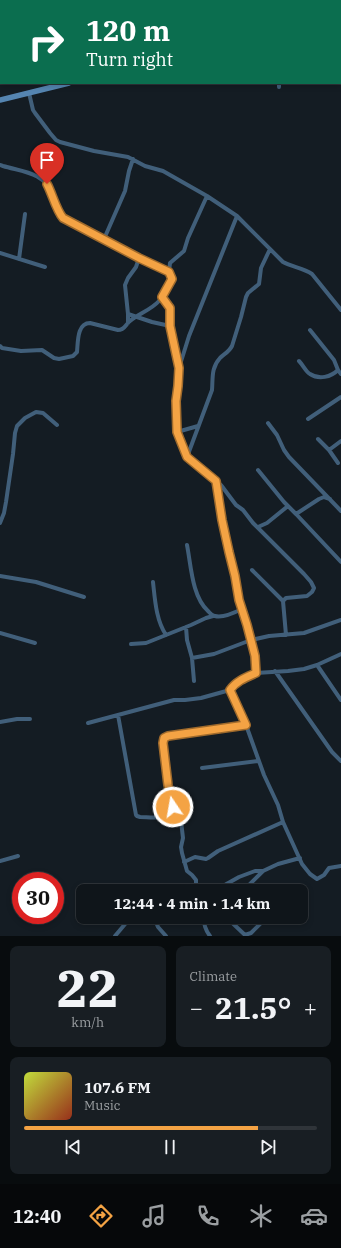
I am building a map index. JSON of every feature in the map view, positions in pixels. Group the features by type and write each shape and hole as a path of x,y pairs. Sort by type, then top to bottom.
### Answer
{"street":[{"path":"0,100 66,84"},
{"path":"29,93 35,114 56,140 94,151 121,155 133,159 145,166 163,171 207,196 237,216 283,262 308,271 312,274 341,310"},
{"path":"104,239 125,191 133,159"},
{"path":"0,165 41,178 47,184 52,193 63,218 169,272"},
{"path":"0,346 2,348 21,351 42,350 54,358 59,359 76,354 80,329 82,325 86,323 121,330 124,328 128,322 155,304 162,297 172,279 169,272 170,264 184,251 188,238 207,196"},
{"path":"18,259 25,214"},
{"path":"237,216 189,336 179,368 176,401 177,432 187,457 226,490 236,505 243,510 311,582 314,588 307,596 286,598 283,601"},
{"path":"187,457 212,390 213,371 220,358 230,350 232,346 246,297 248,293 259,284 261,268 270,249"},
{"path":"0,253 45,267"},
{"path":"128,322 125,285 128,278 136,268 139,258"},
{"path":"162,297 170,308 170,326 179,368"},
{"path":"128,314 147,321 170,326"},
{"path":"310,330 334,360 341,374"},
{"path":"299,361 310,374 319,378 334,374 338,370"},
{"path":"308,418 341,397"},
{"path":"0,523 5,508 17,426 25,418 40,412 57,425"},
{"path":"268,423 277,435 289,457 341,512"},
{"path":"177,432 198,426"},
{"path":"318,439 338,463"},
{"path":"328,450 341,441"},
{"path":"258,470 288,506 341,562"},
{"path":"216,481 222,520 242,609 255,656 256,673"},
{"path":"296,514 319,499 324,498 330,500"},
{"path":"258,527 272,520 288,506"},
{"path":"187,545 194,584 200,601 204,608 214,616"},
{"path":"252,570 283,601 286,635"},
{"path":"0,576 36,582 84,597"},
{"path":"152,582 158,617 166,635"},
{"path":"131,644 146,643 206,618 235,613 242,609"},
{"path":"192,658 214,654 251,640 269,636 304,633 341,620"},
{"path":"186,627 187,640 192,658 194,681"},
{"path":"0,633 35,643"},
{"path":"88,723 174,700 201,698 230,690 234,685 246,677 256,673 296,670 317,665 341,654"},
{"path":"317,665 341,700"},
{"path":"275,672 332,752 341,760"},
{"path":"230,690 246,725 258,761 278,805 283,822 302,864 310,874 317,878 324,876 329,868 341,866"},
{"path":"118,715 136,815 140,817 164,816 170,815 174,811"},
{"path":"0,722 17,719 30,719"},
{"path":"196,884 196,880 186,871 184,862 181,847 183,838 181,821 174,811 168,785 163,743 164,738 190,732 246,725"},
{"path":"202,768 258,761"},
{"path":"184,862 197,857 206,859 218,851 283,822"},
{"path":"0,861 18,856"},
{"path":"250,884 263,871 278,864 300,858"},
{"path":"226,884 255,871 263,871"},
{"path":"115,936 126,924"},
{"path":"157,924 165,936"},
{"path":"205,924 210,936"},
{"path":"233,924 245,935 251,932 259,924"}],"route":[{"path":"47,184 63,218 169,272 171,276 172,279 162,297 170,308 170,326 179,368 176,401 177,432 187,457 216,481 222,520 239,600 255,656 256,673 246,677 234,685 230,690 246,725 211,729 168,736 164,738 163,743 168,785 173,807"}]}
